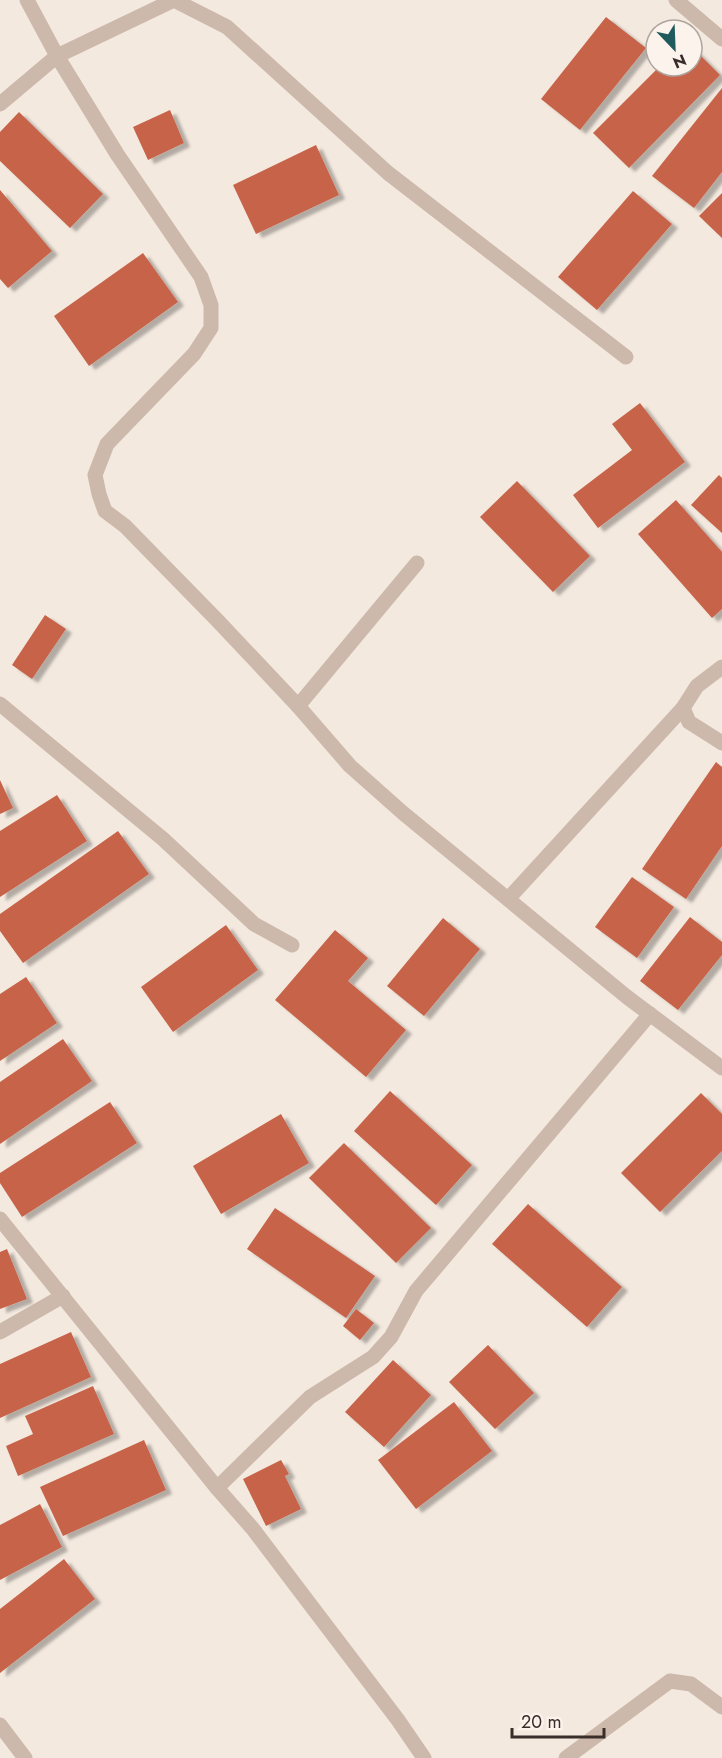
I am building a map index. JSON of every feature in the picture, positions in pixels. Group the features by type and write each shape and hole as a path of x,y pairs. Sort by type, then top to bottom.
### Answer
{"street":[{"path":"27,0 57,56 117,154 201,277 211,305 211,328 194,354 107,444 95,475 105,511 125,526 298,706 350,766 403,813 508,899 650,1014 722,1068"},
{"path":"0,104 57,56 174,0 227,27 388,173 626,357"},
{"path":"676,0 722,39"},
{"path":"298,706 417,563"},
{"path":"508,899 683,708 697,686 722,667"},
{"path":"0,704 163,839 254,924 292,945"},
{"path":"683,708 689,722 722,743"},
{"path":"217,1488 310,1397 373,1357 391,1337 404,1309 428,1275 650,1014"},
{"path":"0,1219 267,1547 398,1720 424,1758"},
{"path":"0,1332 63,1296"},
{"path":"566,1758 670,1681 691,1684 722,1707"},
{"path":"0,1725 25,1758"}],"building":[{"path":"606,17 644,46 644,50 580,130 541,99"},
{"path":"704,59 720,75 629,168 593,133 648,78 704,78"},
{"path":"722,88 722,172 694,208 652,176"},
{"path":"170,110 184,143 148,160 133,127"},
{"path":"19,112 103,194 70,228 0,161 0,132"},
{"path":"316,145 339,195 256,234 233,185"},
{"path":"0,190 52,251 8,288 0,279"},
{"path":"633,191 672,224 597,310 558,277"},
{"path":"722,193 722,238 699,216"},
{"path":"143,253 178,302 89,366 54,316"},
{"path":"640,403 685,462 598,528 573,495 632,450 612,424"},
{"path":"719,475 722,478 722,533 691,505"},
{"path":"517,481 590,556 553,592 480,517"},
{"path":"676,500 722,552 722,609 712,618 638,534"},
{"path":"45,615 66,629 32,679 12,665"},
{"path":"716,762 722,767 722,846 686,899 642,869"},
{"path":"0,780 13,808 0,814"},
{"path":"57,795 87,841 0,897 0,831"},
{"path":"118,831 149,874 23,963 0,931 0,914"},
{"path":"632,877 674,907 637,958 595,927"},
{"path":"690,917 722,942 722,955 678,1010 640,981"},
{"path":"443,918 480,949 424,1016 387,986"},
{"path":"226,925 258,970 173,1032 141,987"},
{"path":"335,930 368,958 348,981 406,1030 366,1077 275,1000"},
{"path":"26,977 57,1023 0,1061 0,994"},
{"path":"63,1039 92,1081 0,1144 0,1082"},
{"path":"390,1091 472,1165 436,1205 354,1131"},
{"path":"701,1093 722,1114 722,1151 660,1212 621,1173"},
{"path":"110,1102 137,1143 22,1217 0,1183 0,1173"},
{"path":"281,1114 309,1163 221,1214 193,1166"},
{"path":"344,1143 431,1228 396,1263 309,1178"},
{"path":"528,1204 622,1287 587,1327 492,1244"},
{"path":"275,1208 375,1276 346,1318 247,1249"},
{"path":"7,1249 27,1299 0,1309 0,1252"},
{"path":"356,1309 374,1323 360,1340 343,1326"},
{"path":"71,1332 91,1377 0,1418 0,1364"},
{"path":"488,1345 534,1393 495,1429 449,1382"},
{"path":"393,1360 431,1395 384,1447 345,1412"},
{"path":"93,1386 114,1434 18,1476 6,1446 33,1434 25,1416"},
{"path":"454,1402 492,1451 416,1509 378,1460"},
{"path":"144,1440 166,1490 63,1536 40,1487"},
{"path":"281,1460 289,1474 285,1476 301,1509 266,1526 243,1479"},
{"path":"40,1504 62,1547 0,1580 0,1525"},
{"path":"64,1559 95,1599 0,1673 0,1609"}]}
